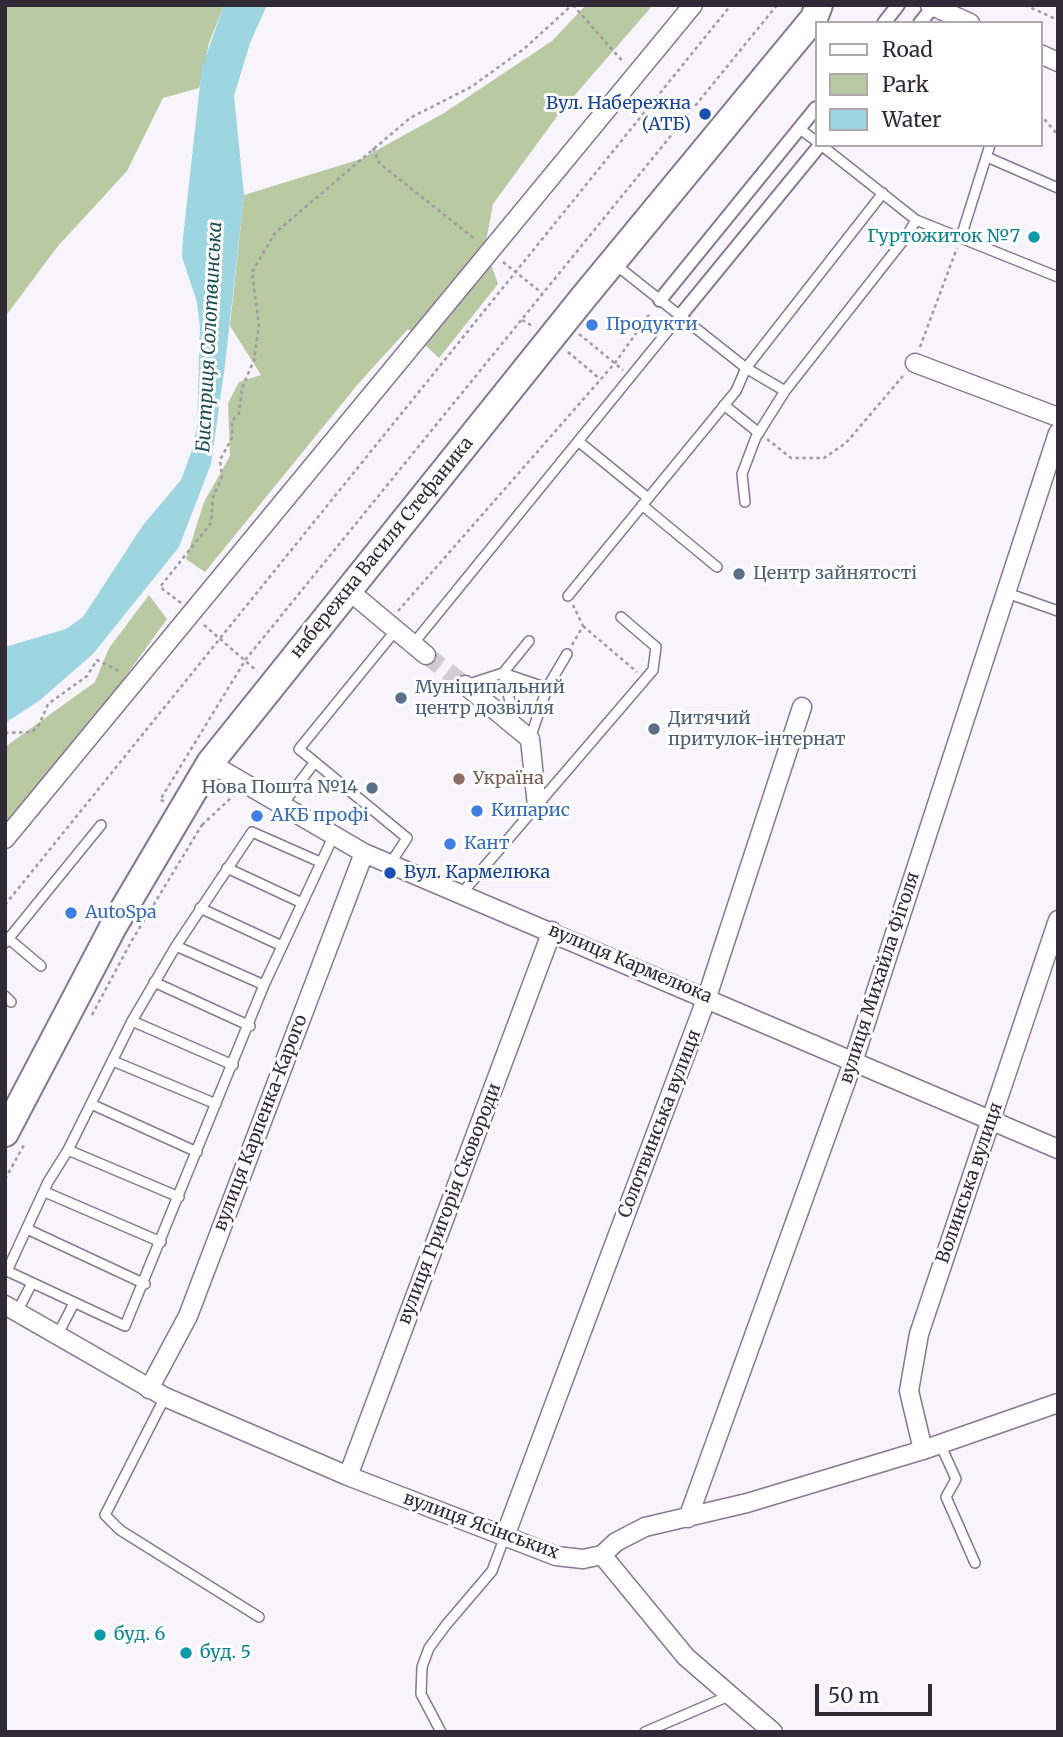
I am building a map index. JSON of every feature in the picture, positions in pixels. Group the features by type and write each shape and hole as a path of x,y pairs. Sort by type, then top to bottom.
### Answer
{"main road":[{"name":"набережна Василя Стефаника","path":"5,1133 113,927 211,763 612,262 814,18 819,5"}],"street":[{"path":"5,839 693,5"},
{"path":"886,21 898,5"},
{"path":"921,21 932,6 966,21"},
{"path":"1042,55 1058,62"},
{"path":"660,300 814,111"},
{"path":"680,316 819,147"},
{"path":"915,363 1058,417"},
{"name":"вулиця Михайла Фіголя","path":"688,1518 853,1062 1058,433"},
{"path":"348,590 419,649"},
{"path":"465,685 523,733 537,806"},
{"name":"Солотвинська вулиця","path":"505,1536 707,997 802,707"},
{"name":"вулиця Кармелюка","path":"211,763 364,853 707,997 1058,1149"},
{"name":"вулиця Карпенка-Карого","path":"157,1393 364,853"},
{"name":"Волинська вулиця","path":"931,1447 909,1391 919,1334 1058,920"},
{"name":"вулиця Григорія Сковороди","path":"348,1476 552,931"},
{"name":"вулиця Ясінських","path":"11,1309 157,1393 348,1476 556,1556 583,1559 603,1555"},
{"path":"773,1732 686,1657 603,1555 616,1542 645,1527 688,1518 931,1447 1058,1403"}],"lane":[{"path":"800,129 814,140"},
{"path":"824,147 916,220 1058,277"},
{"path":"961,236 990,147"},
{"path":"987,157 1058,188"},
{"path":"568,596 736,391 746,368 883,193"},
{"path":"745,502 742,474 759,433 785,391 906,237 916,220"},
{"path":"612,262 746,368 785,391"},
{"path":"419,649 578,441 680,316"},
{"path":"724,405 759,433"},
{"path":"578,441 718,567"},
{"path":"1007,593 1058,611"},
{"path":"462,893 653,670 656,647 621,617"},
{"path":"390,864 407,838 299,749 392,627"},
{"path":"465,685 503,673 528,641"},
{"path":"523,733 567,654"},
{"path":"503,673 547,688"},
{"path":"503,673 523,733"},
{"path":"282,805 315,762"},
{"path":"41,966 7,941 101,825"},
{"path":"320,862 252,832 200,908 132,1021 7,1271 125,1326 145,1284 250,1026 264,985 334,835"},
{"path":"227,868 302,903"},
{"path":"200,908 282,946"},
{"path":"176,946 264,985"},
{"path":"154,982 250,1026"},
{"path":"132,1021 233,1065"},
{"path":"113,1061 216,1104"},
{"path":"91,1104 197,1152"},
{"path":"68,1150 179,1197"},
{"path":"45,1192 161,1242"},
{"path":"27,1229 145,1284"},
{"path":"11,1309 32,1283"},
{"path":"57,1336 74,1303"},
{"path":"157,1393 105,1515 120,1530 259,1617"},
{"path":"931,1447 956,1479 946,1497 975,1563"},
{"path":"441,1732 421,1694 422,1667 429,1648 492,1571 505,1536"},
{"path":"645,1732 731,1695"}],"path":[{"path":"181,603 160,587 211,523 213,496 222,477 220,460 232,438 233,421 239,413 242,388 254,360 259,326 252,272 275,233 410,118 471,87 525,48 573,5 634,76"},
{"path":"5,905 222,640 731,5"},
{"path":"1025,5 1058,20"},
{"path":"1042,116 1058,135"},
{"path":"373,148 379,163 490,250"},
{"path":"759,433 791,458 824,458 846,443 915,363 961,236"},
{"path":"516,273 542,294"},
{"path":"392,627 615,363 660,300"},
{"path":"564,322 631,376"},
{"path":"568,596 583,626 645,679"},
{"path":"567,654 583,626"},
{"path":"207,627 246,659"},
{"path":"5,733 32,732 39,725 48,704 87,676 97,660 119,673 127,668"}],"green space":[{"path":"5,5 224,5 209,43 199,88 163,98 127,171 58,246 5,317"},
{"path":"586,5 653,5 561,111 493,204 485,247 498,284 439,358 408,329 358,384 205,572 186,559 204,502 230,456 228,403 239,382 261,375 230,326 244,195 361,159 444,113 552,41"},
{"path":"149,595 167,619 84,734 5,834 5,747 95,682 109,648"}],"water":[{"name":"Бистриця Солотвинська","path":"224,5 267,5 250,43 234,96 244,195 211,464 179,547 93,654 39,701 5,723 5,647 66,629 83,617 143,525 181,480 191,453 197,428 200,327 197,302 182,257 183,238 202,67"}],"tunnel":[{"path":"426,655 465,685"}],"place":[{"name":"Вул. Набережна (АТБ)","path":"705,114"},
{"name":"Гуртожиток №7","path":"1034,237"},
{"name":"Продукти","path":"592,325"},
{"name":"Центр зайнятості","path":"739,574"},
{"name":"Муніципальний центр дозвілля","path":"401,698"},
{"name":"Дитячий притулок-інтернат","path":"654,729"},
{"name":"Україна","path":"459,779"},
{"name":"Нова Пошта №14","path":"372,788"},
{"name":"Кипарис","path":"477,811"},
{"name":"АКБ профі","path":"257,816"},
{"name":"Кант","path":"450,844"},
{"name":"Вул. Кармелюка","path":"390,873"},
{"name":"AutoSpa","path":"71,913"},
{"name":"буд. 6","path":"100,1635"},
{"name":"буд. 5","path":"186,1653"}]}
